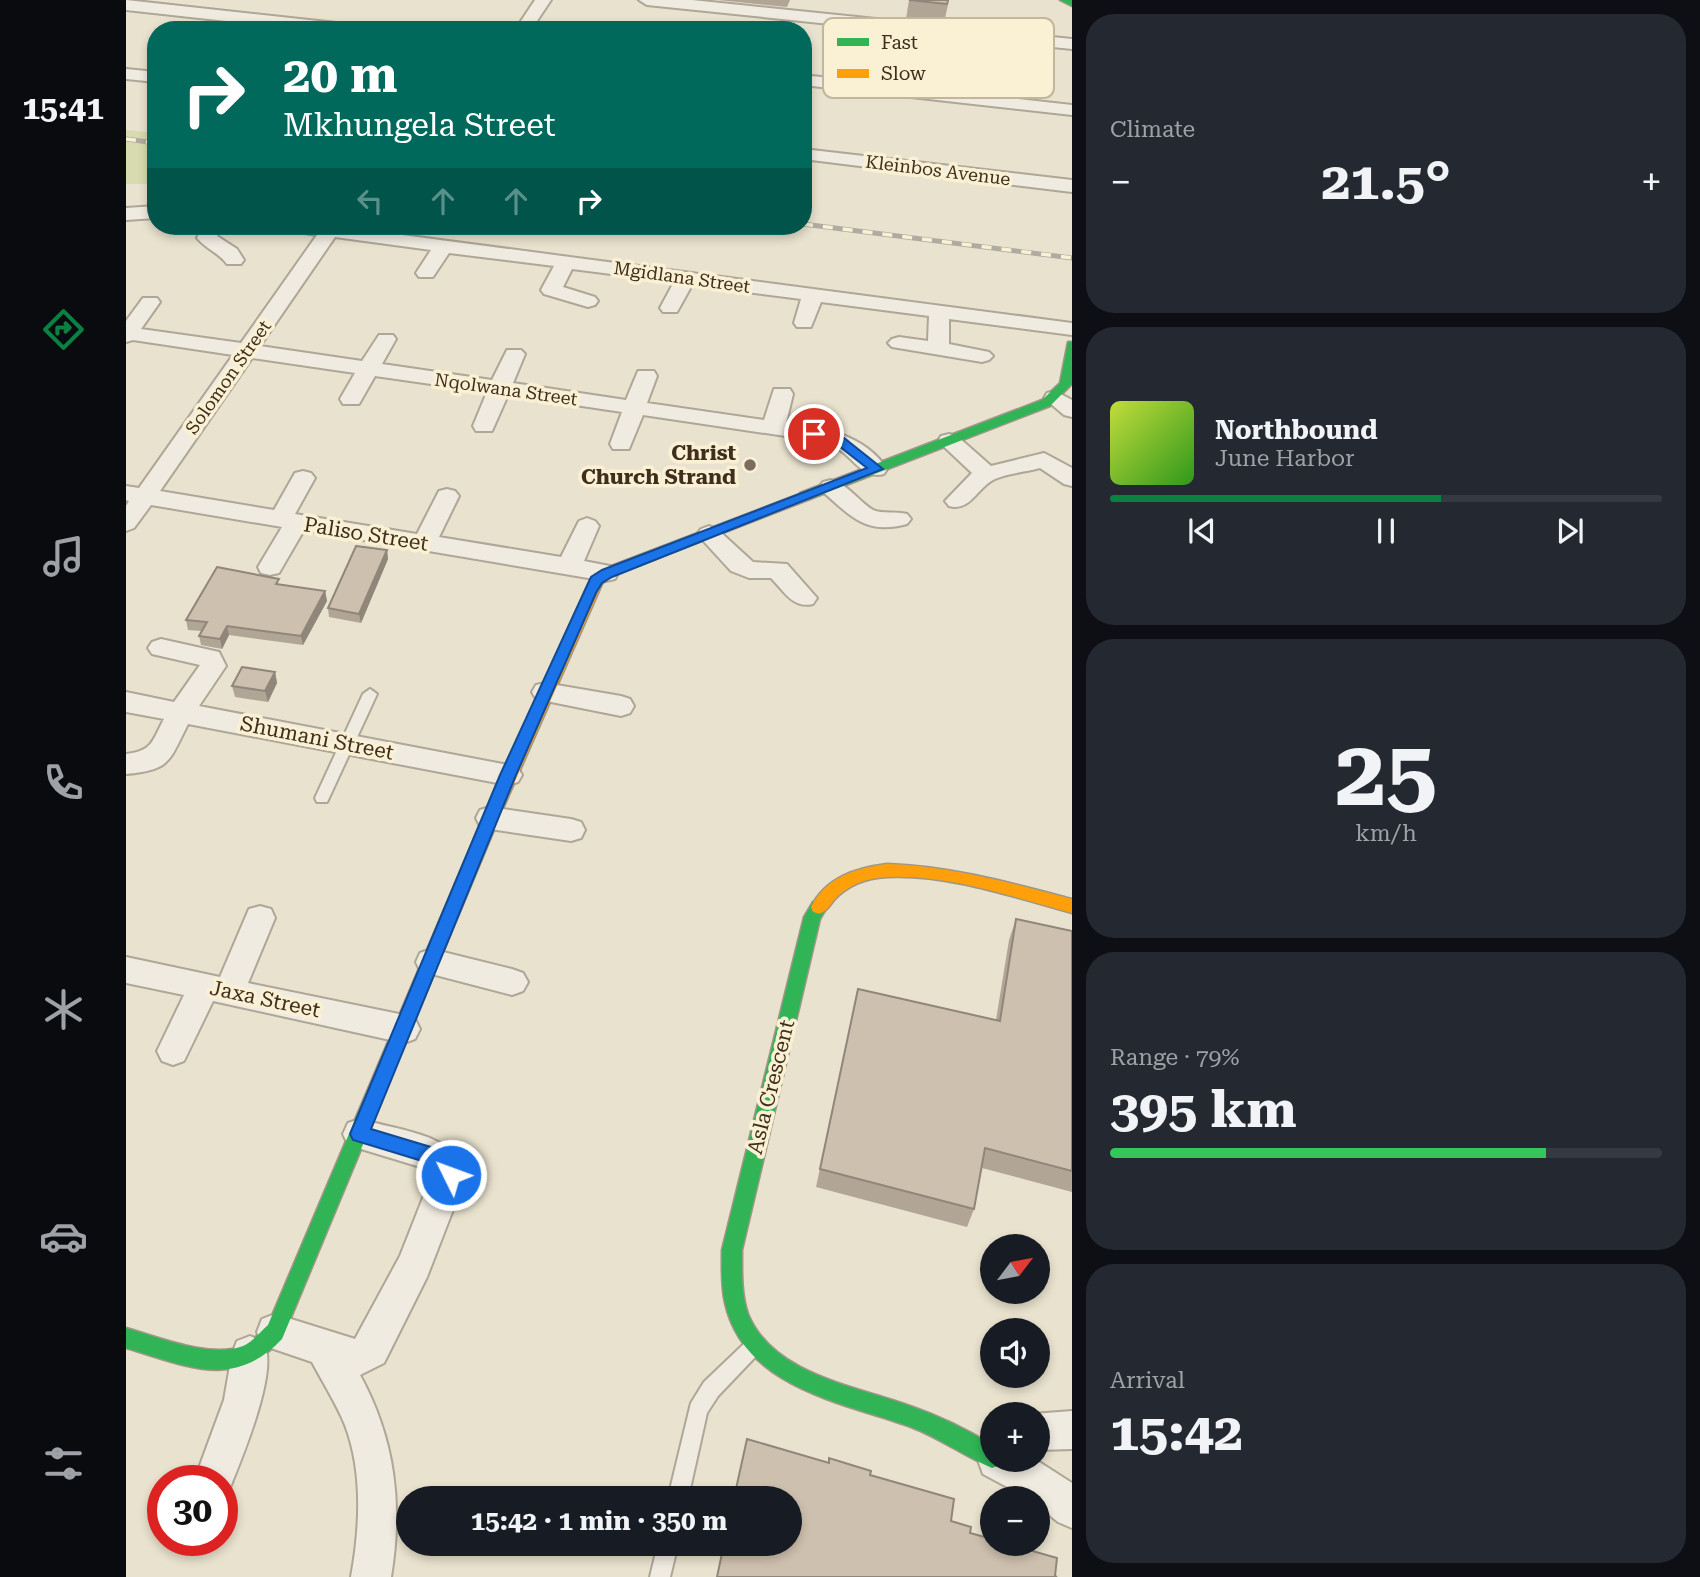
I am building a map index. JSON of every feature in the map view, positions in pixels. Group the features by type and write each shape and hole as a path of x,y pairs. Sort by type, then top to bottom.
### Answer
{"street":[{"path":"529,21 543,0"},
{"path":"647,0 823,18"},
{"path":"1063,0 1072,3"},
{"path":"126,5 273,21"},
{"path":"1054,42 1072,44"},
{"path":"126,74 147,76"},
{"path":"964,98 1072,110"},
{"name":"Kleinbos Avenue","path":"812,156 1072,186"},
{"path":"126,215 147,213"},
{"path":"208,235 207,238 230,253 234,260"},
{"name":"Solomon Street","path":"126,523 136,495 246,351 327,235"},
{"name":"Mgidlana Street","path":"360,235 1072,329"},
{"path":"426,273 444,246"},
{"path":"566,262 551,290 588,300"},
{"path":"670,309 686,278"},
{"path":"804,323 813,294"},
{"path":"127,334 150,302"},
{"path":"939,349 940,311"},
{"name":"Nqolwana Street","path":"127,334 840,440 876,469"},
{"path":"351,399 386,339"},
{"path":"899,343 982,356"},
{"path":"219,1465 263,1343 360,1134 508,775 596,580 607,573 1036,408 1063,404 1072,345"},
{"path":"484,426 514,354"},
{"path":"621,444 646,376"},
{"path":"773,428 782,394"},
{"path":"949,441 987,474"},
{"path":"957,501 976,481 987,474 1044,460 1051,462 1072,479"},
{"path":"270,567 303,478"},
{"path":"831,486 870,519 898,519"},
{"name":"Paliso Street","path":"136,495 607,573"},
{"path":"425,543 447,496"},
{"path":"570,566 587,526"},
{"path":"709,534 740,565 748,569 778,570 804,598"},
{"path":"126,764 149,762 158,755 213,662 201,654 161,648"},
{"path":"545,692 621,706"},
{"name":"Shumani Street","path":"126,702 508,775"},
{"path":"490,818 571,831"},
{"name":"Asla Crescent","path":"980,1451 925,1421 805,1382 770,1359 756,1344 736,1307 730,1278 732,1250 812,917 826,896 849,880 883,870 902,869 1072,905"},
{"path":"173,1051 217,989 260,918"},
{"path":"432,962 512,982"},
{"name":"Jaxa Street","path":"126,970 404,1029"},
{"path":"126,1338 223,1359 263,1343 324,1348 356,1357 371,1350 414,1265 451,1175 447,1165 438,1157 360,1134"},
{"path":"324,1348 365,1428 377,1478 376,1540 371,1577"},
{"name":"Asla Crescent","path":"925,1421 980,1427"},
{"path":"1050,1431 1072,1430"},
{"path":"1020,1472 1036,1480 1072,1508"}],"lane":[{"path":"322,798 370,694"},
{"path":"681,1486 698,1410 704,1398 756,1344"},
{"path":"660,1577 665,1556"}],"green space":[{"path":"126,130 147,132 147,184 126,184"}],"building":[{"path":"909,0 948,0 947,4"},
{"path":"356,546 387,550 359,614 328,608"},
{"path":"217,567 279,579 276,584 325,591 301,636 227,626 220,639 199,636 207,622 186,620"},
{"path":"242,667 275,672 265,691 232,686"},
{"path":"1016,919 1072,931 1072,1171 985,1148 974,1209 820,1169 858,989 1000,1021"},
{"path":"747,1439 829,1463 829,1458 871,1471 870,1475 954,1499 951,1521 971,1527 970,1533 980,1536 980,1556 1050,1556 1057,1558 1057,1577 717,1577 721,1556 802,1556 802,1486 737,1486"}],"railway":[{"path":"126,139 147,142"},
{"path":"812,225 1072,258"}],"traffic: fast":[{"path":"1064,0 1072,3"},
{"path":"805,496 1046,403 1066,384 1072,345"},
{"path":"126,1338 188,1355 221,1360 250,1354 275,1332 493,813"},
{"path":"819,907 812,917 732,1250 733,1287 738,1314 756,1345 776,1363 799,1377 931,1424 980,1450"}],"traffic: slow":[{"path":"493,813 596,581 606,573 805,496"},
{"path":"819,907 833,891 852,878 887,870 968,880 1072,906"}],"place":[{"name":"Christ Church Strand","path":"750,465"}],"route":[{"path":"451,1175 447,1165 438,1157 360,1134 508,775 589,593 596,580 607,573 876,469 840,440 814,434"}]}
